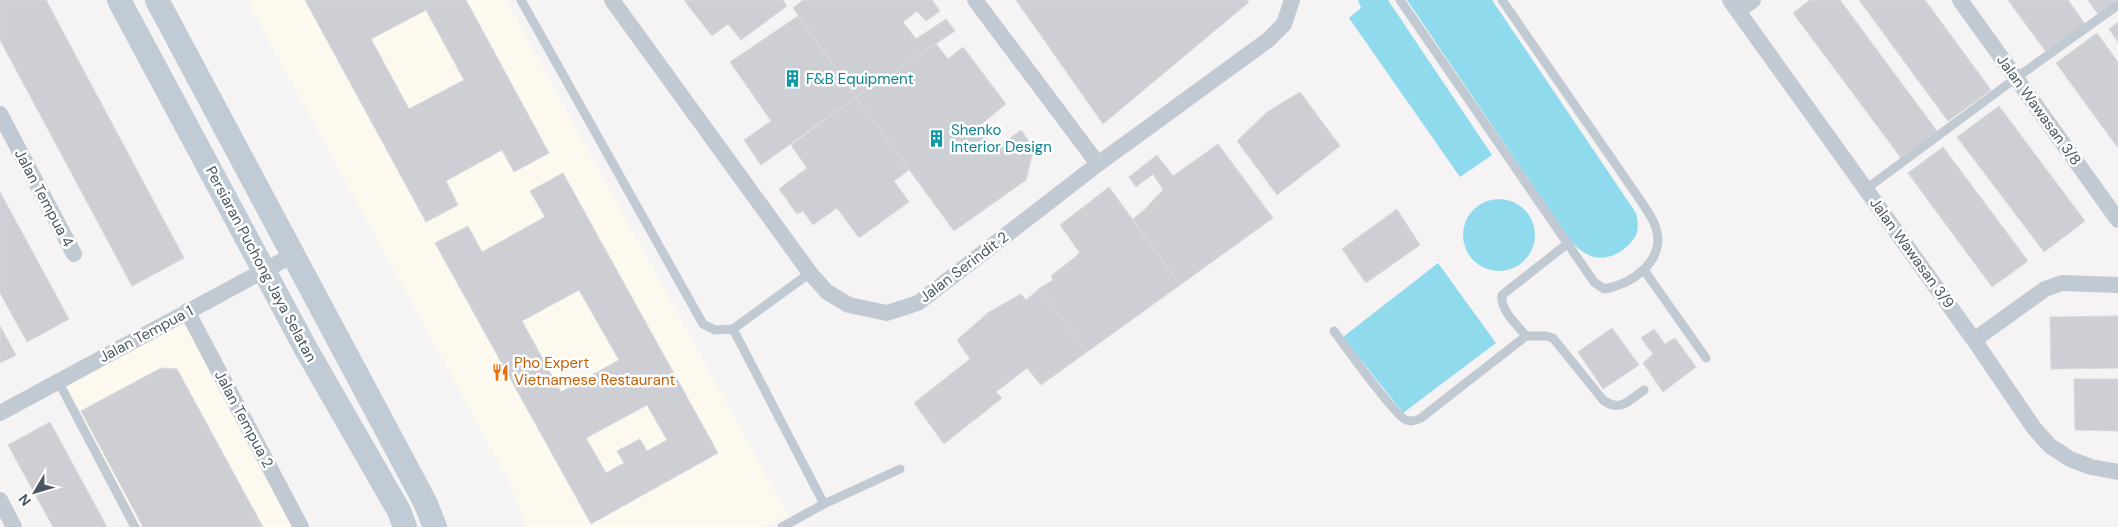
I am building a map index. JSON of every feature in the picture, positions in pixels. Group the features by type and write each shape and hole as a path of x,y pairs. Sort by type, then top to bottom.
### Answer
{"main road":[{"name":"Persiaran Puchong Jaya Selatan","path":"119,0 306,349 399,511 405,527"},
{"path":"157,0 425,502 435,527"}],"street":[{"name":"Jalan Serindit 2","path":"612,0 810,274 827,292 849,305 888,312 918,303 1098,164 1268,40 1284,24 1292,0"},
{"path":"975,0 1098,164"},
{"path":"1734,5 1753,0"},
{"name":"Jalan Wawasan 3/8","path":"1960,0 2118,220"},
{"name":"Jalan Wawasan 3/9","path":"1734,5 1974,340 2034,428 2050,446 2070,460 2091,467 2118,472"},
{"name":"Jalan Tempua 4","path":"0,114 74,254"},
{"name":"Jalan Tempua 1","path":"0,412 293,255"},
{"path":"1974,340 2044,289 2062,283 2118,284"},
{"name":"Jalan Tempua 2","path":"188,311 301,527"},
{"path":"0,500 14,527"}],"lane":[{"path":"521,0 703,324 715,330 733,329 810,274"},
{"path":"1400,0 1566,244 1594,282 1604,289 1629,281 1644,270 1654,256 1658,243 1656,227 1643,204 1502,0"},
{"path":"1866,189 2118,5"},
{"path":"1526,336 1504,308 1501,302 1502,295 1566,244"},
{"path":"1644,270 1706,358"},
{"path":"733,329 824,504"},
{"path":"1334,332 1401,417 1407,420 1415,421 1526,336 1553,338 1603,400 1614,406 1620,406 1644,390"},
{"path":"58,381 135,527"},
{"path":"782,527 824,504 900,468"}],"shaded area":[{"path":"247,0 506,0 788,515 762,527 526,527 509,482"},
{"path":"185,322 293,527 140,527 66,385"}],"water":[{"path":"1358,0 1388,0 1492,155 1460,177 1349,18 1361,8"},
{"path":"1407,0 1492,0 1636,213 1637,231 1627,247 1616,254 1604,258 1591,256 1572,243"},
{"path":"1499,199 1513,202 1525,209 1532,221 1535,235 1532,249 1525,261 1513,268 1499,271 1485,268 1473,261 1466,249 1463,235 1466,221 1473,209 1485,202"},
{"path":"1438,263 1496,343 1403,413 1343,337"}],"building":[{"path":"0,0 46,0 184,258 132,286 0,40"},
{"path":"305,0 466,0 549,153 514,172 502,150 446,181 458,205 426,222","holes":["426,10 464,80 409,109 371,39"]},
{"path":"684,0 783,0 787,6 741,40 728,24 712,36"},
{"path":"803,0 932,0 940,11 926,21 917,11 903,22 916,39 946,19 955,31 856,97 793,8"},
{"path":"1016,0 1247,0 1249,2 1103,124"},
{"path":"1810,0 1840,0 1937,131 1901,158 1793,13"},
{"path":"1859,0 1925,0 1991,90 1948,121"},
{"path":"2008,0 2068,0 2085,24 2046,52"},
{"path":"2088,0 2117,0 2098,14"},
{"name":"F&B Equipment","path":"798,16 856,97 761,165 744,140 771,121 730,62"},
{"path":"2118,22 2118,42 2109,29"},
{"path":"2097,33 2118,62 2118,148 2056,63"},
{"name":"Shenko Interior Design","path":"936,44 948,59 963,47 1006,104 978,127 994,150 1021,130 1034,148 1026,180 954,231 856,97"},
{"path":"1300,92 1340,146 1277,195 1237,141 1267,112"},
{"path":"856,97 909,170 894,181 909,202 859,238 837,208 813,225 803,211 797,214 779,189 807,168 791,145"},
{"path":"1999,106 2085,221 2044,252 1957,137"},
{"path":"1218,144 1273,218 1180,285 1133,219 1163,190 1153,174 1136,187 1129,177 1157,155 1173,176"},
{"path":"1943,147 2028,261 1992,287 1908,173"},
{"path":"563,173 718,453 591,524 435,243 468,226 482,252 545,217 530,191","holes":["579,290 619,360 561,392 522,321","647,405 667,440 647,451 640,439 617,451 624,463 606,473 586,438"]},
{"path":"1109,187 1180,285 1087,352 1040,288 1053,280 1051,276 1080,253 1060,225"},
{"path":"0,192 69,319 27,342 0,293"},
{"path":"1397,209 1420,245 1366,283 1342,249"},
{"path":"1040,288 1087,352 1041,385 1027,368 996,392 1002,398 944,444 914,403 970,359 957,340 989,312 1021,294 1026,300"},
{"path":"2118,316 2118,368 2051,369 2050,317"},
{"path":"0,326 16,355 0,363"},
{"path":"1612,328 1639,365 1603,389 1578,352"},
{"path":"1654,329 1665,344 1675,338 1696,367 1663,392 1643,363 1653,354 1641,338"},
{"path":"161,368 177,369 263,527 143,527 81,411"},
{"path":"2074,379 2118,379 2118,431 2075,430"},
{"path":"50,422 107,527 53,527 8,445"}],"place":[{"name":"F&B Equipment","path":"792,79"},
{"name":"Shenko Interior Design","path":"937,139"},
{"name":"Pho Expert Vietnamese Restaurant","path":"500,372"}]}
